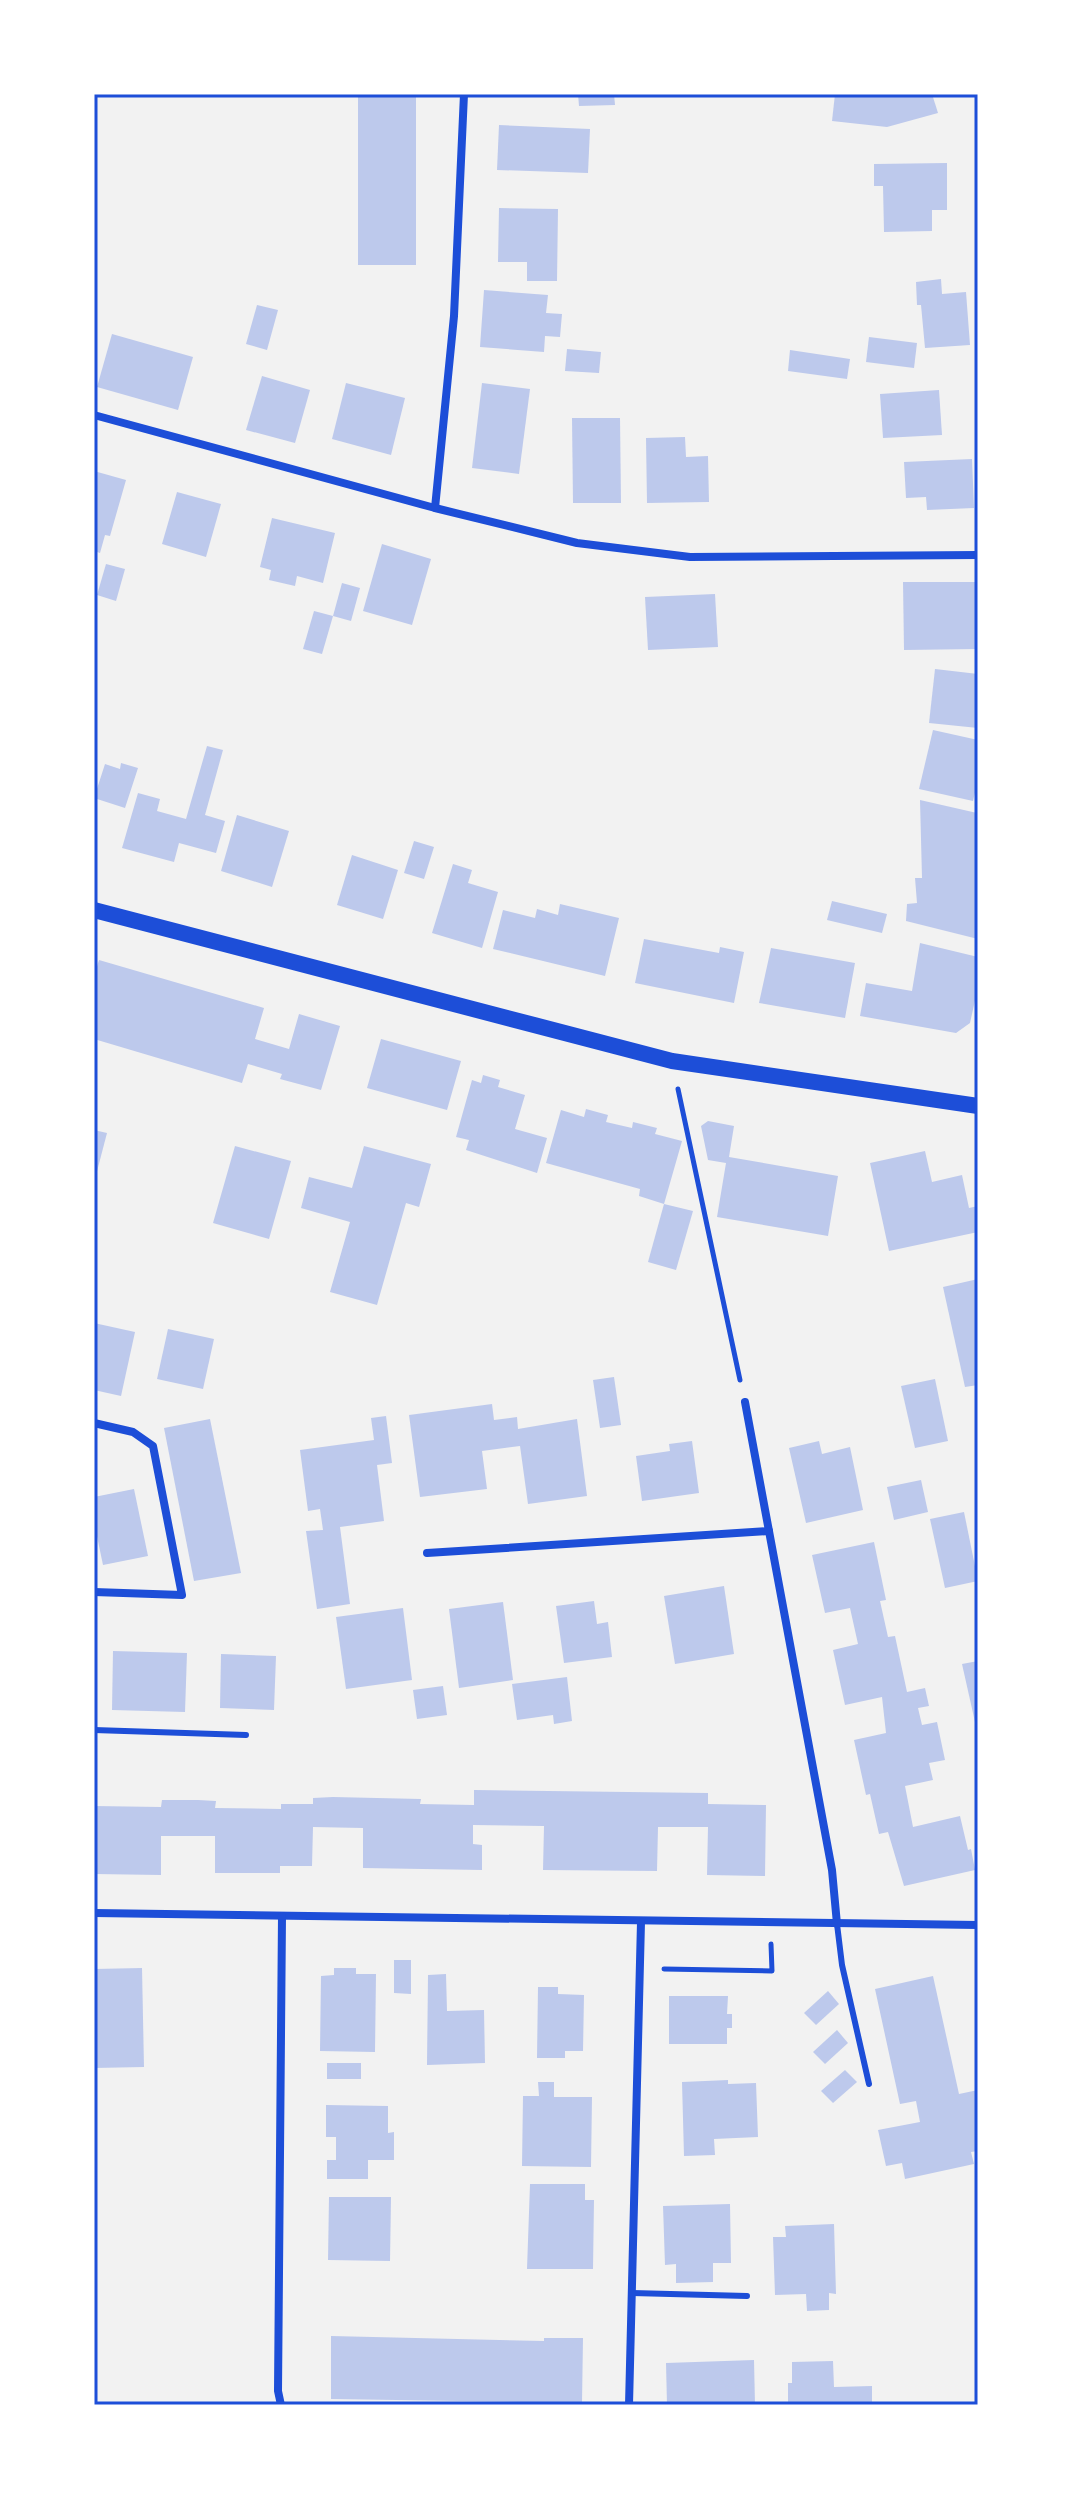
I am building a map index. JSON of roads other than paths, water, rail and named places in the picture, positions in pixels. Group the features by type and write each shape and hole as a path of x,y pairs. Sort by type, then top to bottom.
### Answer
{"main road":[{"path":"94,910 672,1061 978,1106"}],"street":[{"path":"435,508 454,316 464,94"},
{"path":"94,415 435,508 577,543 690,557 978,555"},
{"path":"745,1402 832,1870 837,1924"},
{"path":"94,1423 133,1432 153,1446 182,1595 94,1592"},
{"path":"427,1553 769,1531"},
{"path":"94,1913 978,1925"},
{"path":"281,2405 278,2391 282,1916"},
{"path":"629,2405 641,1922"}],"lane":[{"path":"94,1730 246,1735"},
{"path":"837,1924 842,1965 869,2084"},
{"path":"632,2293 747,2296"}]}
